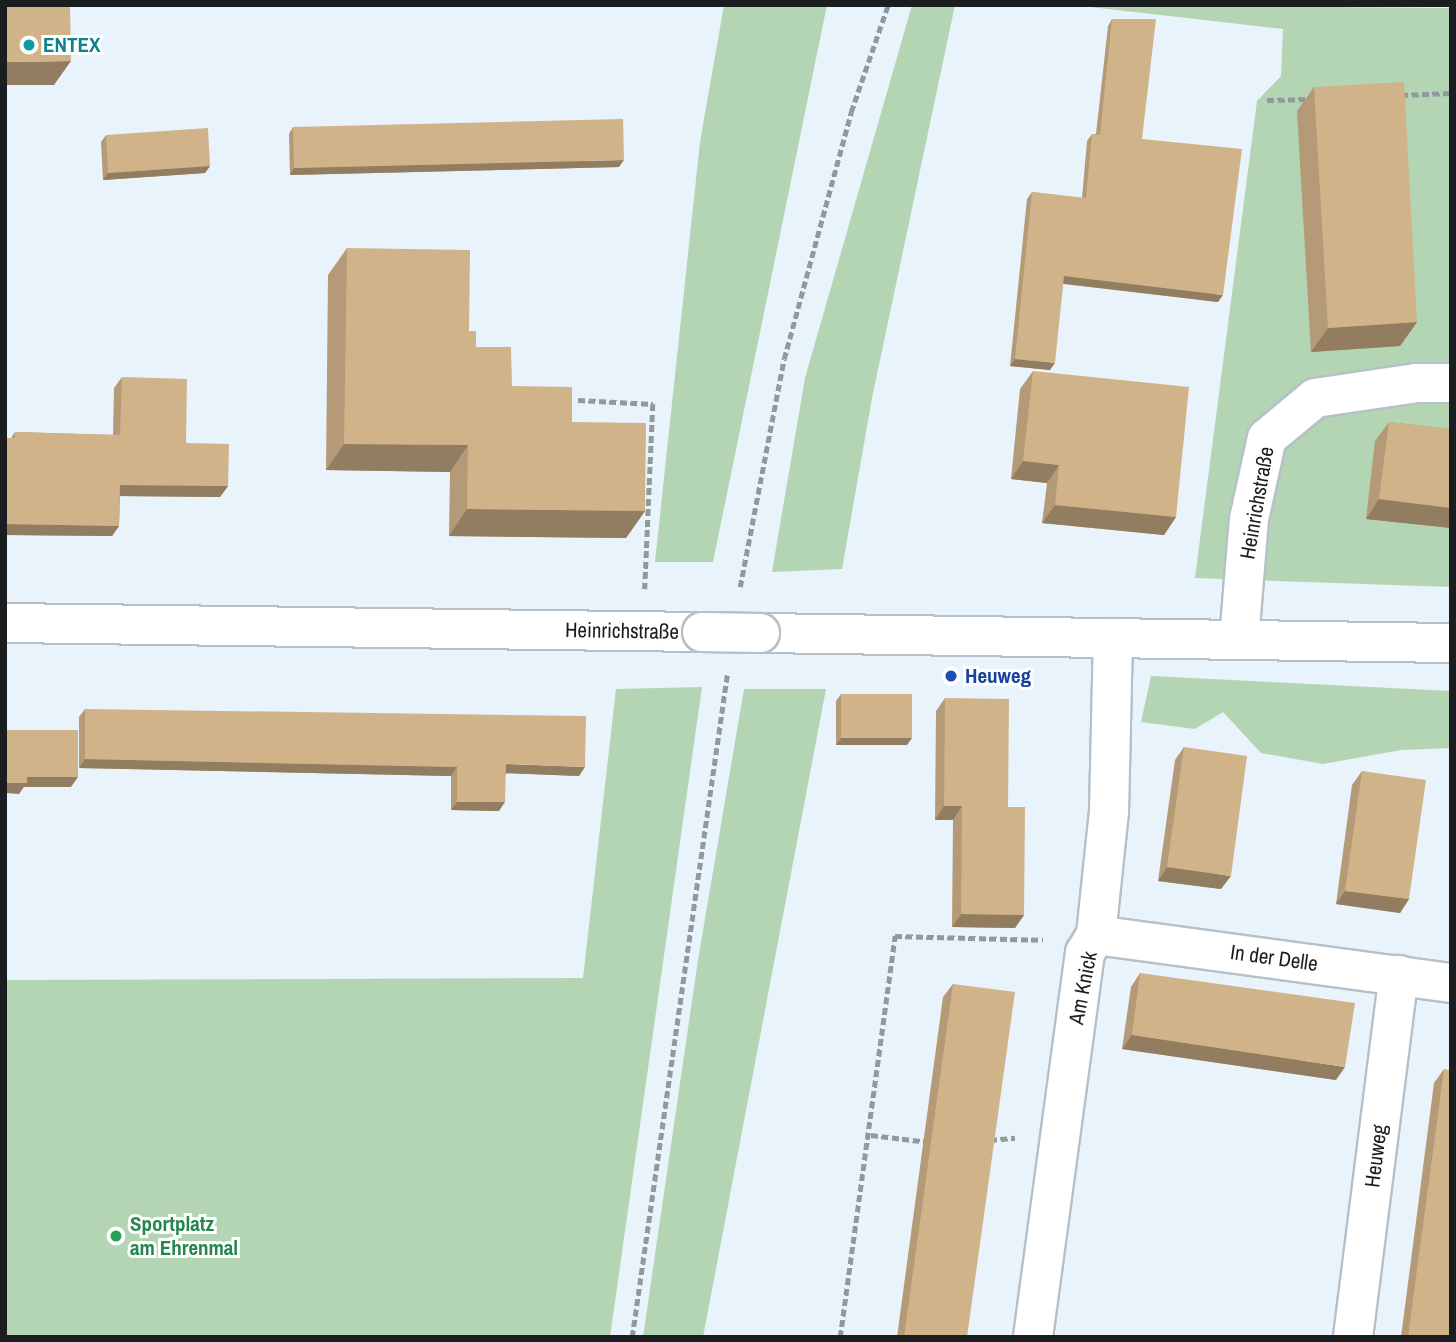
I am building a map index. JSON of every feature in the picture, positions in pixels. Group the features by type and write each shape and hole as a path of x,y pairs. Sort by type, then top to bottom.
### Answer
{"street":[{"name":"Heinrichstraße","path":"1239,640 1249,519 1266,438 1315,398 1451,383"},
{"name":"Heinrichstraße","path":"5,623 1451,643"},
{"name":"Am Knick","path":"1033,1337 1085,953 1096,934 1109,812 1113,638"},
{"name":"In der Delle","path":"1096,934 1451,983"},
{"name":"Heuweg","path":"1353,1337 1399,975"}],"path":[{"path":"1398,95 1451,93"},
{"path":"1267,100 1320,98"},
{"path":"578,400 653,404 643,632"},
{"path":"840,1337 871,1135 895,936 1050,940 1096,934"},
{"path":"871,1135 940,1143"},
{"path":"978,1143 1000,1136 1060,1144"}],"green space":[{"path":"724,5 827,5 713,562 655,562 700,142"},
{"path":"912,5 955,5 872,398 842,569 772,572 805,378"},
{"path":"1073,5 1451,8 1451,587 1195,578 1257,101 1281,76 1283,29"},
{"path":"1151,676 1451,691 1451,748 1401,750 1323,764 1261,753 1223,712 1195,729 1141,722"},
{"path":"702,687 610,1337 5,1337 5,980 583,978 616,689"},
{"path":"744,689 826,689 703,1337 643,1337 698,960"}],"building":[{"name":"ENTEX","path":"5,5 70,5 71,61 5,62"},
{"path":"1112,19 1156,19 1142,139 1242,149 1223,295 1064,276 1055,363 1015,359 1032,192 1086,198 1092,134 1100,135"},
{"path":"1404,82 1417,322 1328,328 1314,87"},
{"path":"623,119 624,160 294,168 293,127"},
{"path":"208,128 210,166 108,173 106,135"},
{"path":"347,248 470,250 469,331 476,331 476,347 511,347 512,386 572,387 572,422 646,423 645,511 467,509 468,445 344,444"},
{"path":"1033,371 1189,387 1176,517 1055,505 1059,465 1023,461"},
{"path":"122,377 187,379 186,443 229,444 228,486 120,485 119,526 5,524 5,438 15,438 15,432 120,435"},
{"path":"1389,422 1451,429 1451,508 1379,499"},
{"path":"841,694 912,694 912,738 841,738"},
{"path":"945,698 1009,699 1008,807 1025,807 1024,915 961,914 962,806 944,806"},
{"path":"85,709 586,716 585,767 506,764 505,802 457,802 457,767 85,759"},
{"path":"5,730 78,730 78,777 27,777 27,783 5,783"},
{"path":"1184,747 1247,756 1231,876 1167,867"},
{"path":"1362,771 1426,780 1409,899 1345,891"},
{"path":"1140,973 1355,1003 1345,1067 1132,1035"},
{"path":"953,984 1015,992 967,1337 904,1337"},
{"path":"1444,1069 1451,1070 1451,1337 1408,1337"}],"place":[{"name":"ENTEX","path":"29,45"},
{"name":"Heuweg","path":"951,676"},
{"name":"Sportplatz am Ehrenmal","path":"116,1236"}]}
